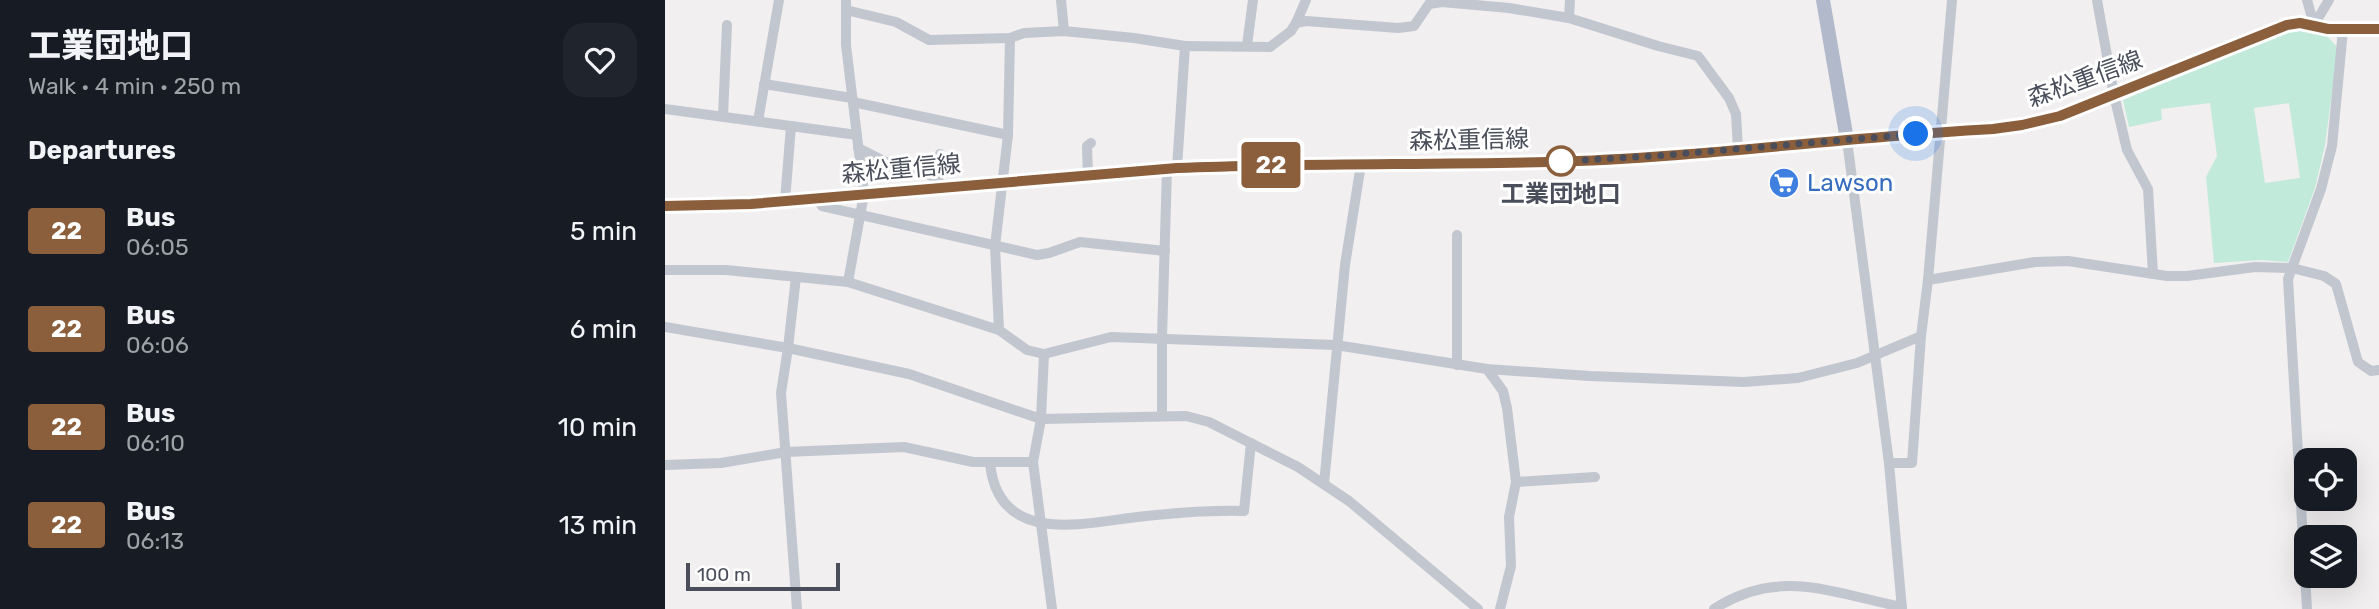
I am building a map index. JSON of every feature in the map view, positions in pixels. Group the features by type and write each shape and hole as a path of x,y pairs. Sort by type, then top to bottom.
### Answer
{"main road":[{"path":"1823,0 1847,140"},
{"name":"森松重信線","path":"665,206 785,201 864,194 937,183 1001,183 1172,169 1548,162 1993,129 2060,116 2287,25 2300,23 2343,30 2379,29"}],"street":[{"path":"758,121 779,0"},
{"path":"1061,0 1063,31"},
{"path":"1247,45 1253,0"},
{"path":"848,282 864,194 846,45 846,5 897,22 929,40 1010,38 1024,33 1063,31 1185,46 1270,47 1291,31 1306,0"},
{"path":"1569,18 1570,0"},
{"path":"1889,463 1912,463 1952,0"},
{"path":"2097,0 2127,149 2148,189 2153,274"},
{"path":"2307,0 2313,25"},
{"path":"2313,25 2329,0"},
{"path":"1296,23 1415,26 1429,4 1442,2 1509,8 1569,18 1698,56 1729,98 1736,114 1738,149"},
{"path":"723,116 727,26"},
{"path":"2307,609 2288,279 2321,190 2332,146 2343,30"},
{"path":"999,330 995,246 1008,135 1010,38"},
{"path":"1162,416 1165,251 1185,46"},
{"path":"764,84 853,100 1008,135"},
{"path":"665,108 857,135"},
{"path":"785,201 791,126"},
{"path":"1714,609 1734,596 1763,587 1797,585 1902,608 1889,463 1847,140"},
{"path":"1088,176 1087,146 1091,143"},
{"path":"858,148 900,169 937,183 940,154"},
{"path":"1324,484 1345,265 1361,164"},
{"path":"815,198 822,206 1037,255 1080,242 1165,251"},
{"path":"1457,235 1457,365"},
{"path":"1928,280 2035,262 2069,261 2153,274 2187,276 2255,267 2292,268 2324,276 2336,284 2358,362 2371,371 2379,370"},
{"path":"665,271 726,271 848,282 999,330 1027,350 1044,354 1111,337 1162,338 1336,345 1487,369 1744,382 1798,377 1857,363 1921,336"},
{"path":"796,277 781,393 797,609"},
{"path":"665,327 788,348 909,374 1041,419 1186,416 1209,422 1298,467 1349,501 1478,609"},
{"path":"1044,354 1041,419 1033,462 1052,609"},
{"path":"1487,369 1503,391 1516,482 1509,517 1511,566 1500,609"},
{"path":"990,463 991,477 1004,504 1023,517 1053,525 1076,526 1180,513 1244,511 1251,443"},
{"path":"665,466 721,463 786,453 904,447 973,462 1033,462"},
{"path":"1516,482 1595,477"}],"green space":[{"path":"2301,30 2327,36 2338,48 2325,145 2315,188 2288,262 2261,260 2214,263 2206,177 2217,156 2210,103 2161,109 2162,120 2129,127 2123,100 2286,32","holes":["2289,103 2300,178 2265,183 2254,108"]}],"bus line":[{"name":"22","path":"665,206 751,204 1177,168 1548,162 1993,129 2060,116 2287,25 2300,23 2328,29 2379,29"}],"place":[{"name":"工業団地口","path":"1561,161"},
{"name":"Lawson","path":"1784,183"}],"route":[{"path":"1561,161 1548,162 1916,134"}]}
